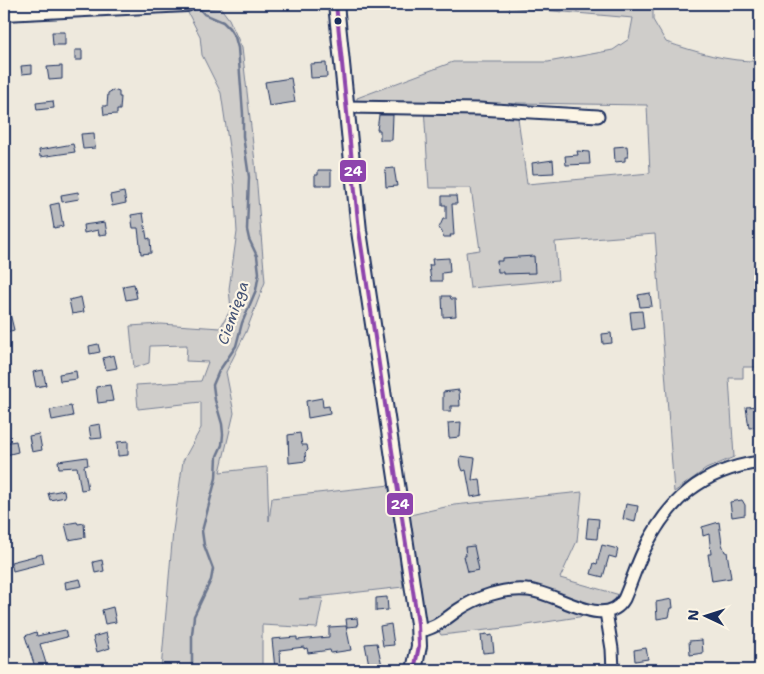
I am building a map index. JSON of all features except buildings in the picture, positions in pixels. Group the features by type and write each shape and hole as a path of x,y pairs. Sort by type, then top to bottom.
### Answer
{"street":[{"path":"4,13 187,4"},
{"path":"336,4 359,231 418,631 418,650 414,670"},
{"path":"346,107 478,109 598,116"},
{"path":"418,631 432,628 472,602 493,594 516,590 543,593 592,611 606,612 615,610 622,602 655,530 665,515 684,494 703,480 719,473 743,465 760,462"},
{"path":"606,612 612,649 613,670"}],"shaded area":[{"path":"473,4 653,4 653,20 666,42 700,53 724,58 760,61 760,357 757,357 758,367 743,367 743,378 729,378 734,457 706,469 674,492 655,234 555,242 558,280 470,288 466,252 480,250 471,188 429,188 424,107 356,113 357,98 453,62 548,62 613,50 629,39 633,18","holes":["516,103 647,105 650,173 527,184"]},
{"path":"220,7 229,19 242,48 255,162 265,282 246,332 226,372 234,413 220,472 267,467 269,521 272,498 390,485 403,587 299,599 323,598 317,628 262,625 262,670 161,670 173,531 183,461 201,428 201,402 138,409 136,385 201,381 208,362 186,361 187,345 150,346 149,363 134,368 130,326 161,324 220,328 231,309 229,289 237,232 234,181 221,93 202,55 200,36 187,11"},
{"path":"582,492 577,541 560,578 620,595 612,604 591,615 514,627 441,635 438,630 465,610 498,597 496,587 471,596 431,622 425,620 406,516 454,505"}],"waterway":[{"name":"Ciemięga","path":"192,670 194,616 211,580 213,569 204,545 202,531 216,478 217,456 222,445 223,434 213,385 219,371 236,346 242,323 256,290 259,273 257,256 247,230 249,177 243,136 238,48 235,37 229,28 223,22 204,14 195,4"}],"transit line":[{"name":"24","path":"336,4 359,231 418,624 419,646 414,670"}]}
